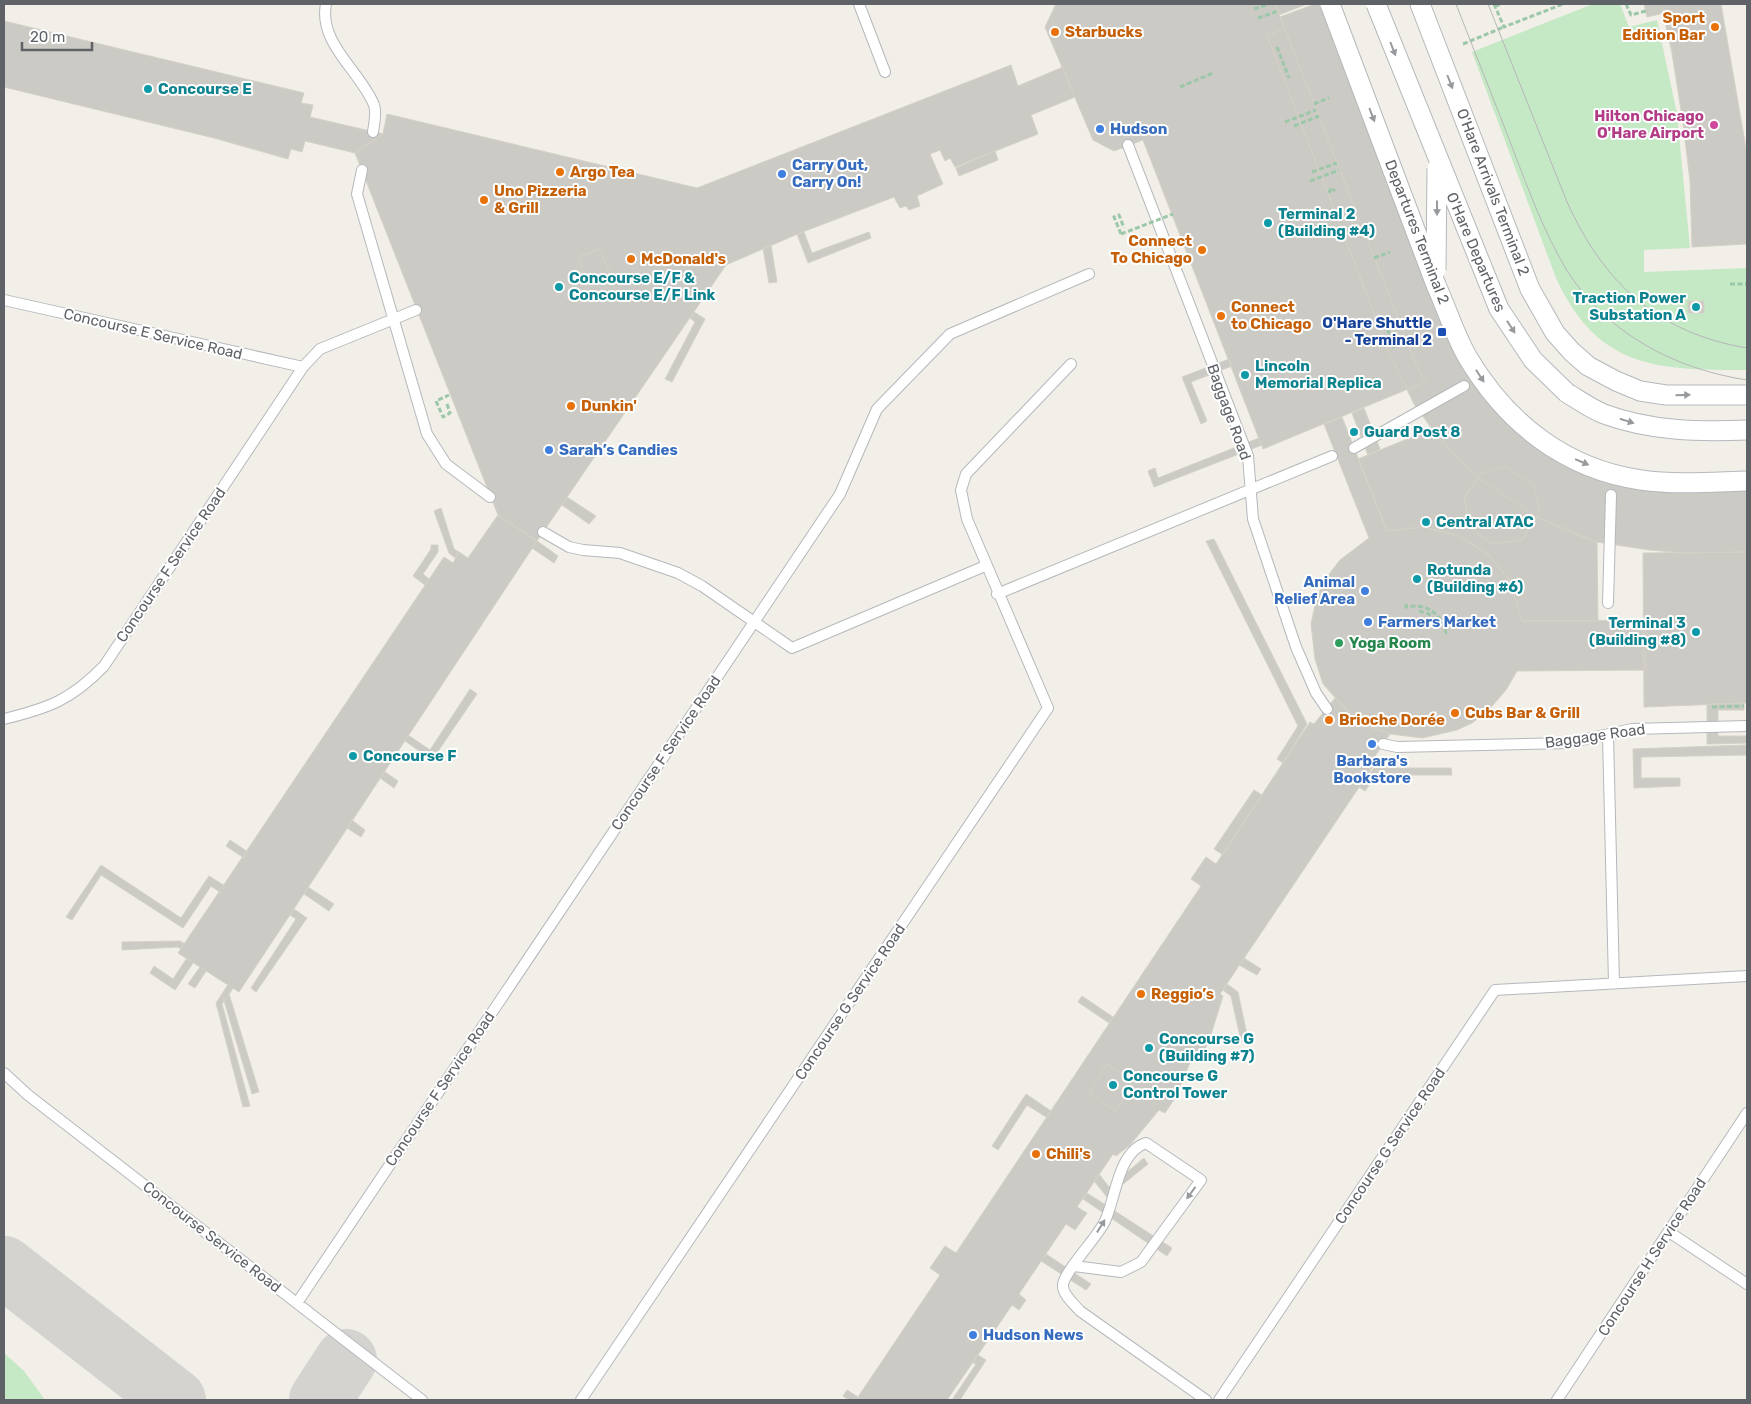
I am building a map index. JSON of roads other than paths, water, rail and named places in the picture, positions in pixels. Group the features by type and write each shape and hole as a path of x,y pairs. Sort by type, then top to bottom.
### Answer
{"street":[{"name":"Departures Terminal 2","path":"1330,4 1436,285 1467,356 1490,391 1524,428 1562,452 1585,463 1634,479 1677,482 1747,481"},
{"name":"O'Hare Departures","path":"1376,4 1499,309 1533,360 1567,393 1602,414 1643,426 1694,432 1747,430"},
{"name":"O'Hare Arrivals Terminal 2","path":"1420,4 1530,289 1554,333 1588,366 1640,391 1666,396 1747,395"},
{"path":"1436,285 1437,159"}],"lane":[{"path":"326,4 327,28 375,107 373,132"},
{"path":"859,4 885,72"},
{"name":"Baggage Road","path":"1128,145 1248,456 1254,519 1296,648 1316,694 1327,709"},
{"path":"362,170 357,194 427,434 446,464 490,496"},
{"name":"Concourse F Service Road","path":"297,1303 840,494 876,409 950,334 1089,274"},
{"name":"Concourse E Service Road","path":"4,300 302,367"},
{"name":"Concourse F Service Road","path":"4,719 61,702 83,688 104,666 302,367 320,349 416,310"},
{"path":"1071,364 966,474 960,490 966,519 997,594 1332,456"},
{"path":"1354,448 1464,386"},
{"path":"1608,603 1611,495"},
{"path":"543,532 569,547 620,553 678,573 702,586 792,648 985,566"},
{"name":"Concourse G Service Road","path":"581,1400 1048,708 997,594"},
{"name":"Baggage Road","path":"1383,744 1397,747 1568,743 1632,729 1747,726"},
{"path":"1608,735 1614,983 1747,976"},
{"name":"Concourse G Service Road","path":"1219,1400 1495,990 1614,983"},
{"name":"Concourse Service Road","path":"4,1073 28,1094 422,1400"},
{"name":"Concourse H Service Road","path":"1557,1400 1747,1113"},
{"path":"1074,1266 1121,1272 1141,1262 1200,1180 1146,1143 1136,1147 1126,1160 1104,1223 1074,1266 1063,1284 1064,1292 1080,1310 1206,1400"},
{"path":"1669,1232 1747,1284"}],"tram line":[{"path":"1456,4 1544,226 1566,269 1582,292 1601,312 1622,329 1668,357 1720,375 1747,380"},
{"path":"1488,4 1567,202 1598,257 1616,280 1637,300 1660,317 1686,330 1715,341 1747,348"}],"place":[{"name":"Sport Edition Bar","path":"1715,27"},
{"name":"Starbucks","path":"1055,32"},
{"name":"Concourse E","path":"148,89"},
{"name":"Hilton Chicago O'Hare Airport","path":"1714,125"},
{"name":"Hudson","path":"1100,129"},
{"name":"Argo Tea","path":"560,172"},
{"name":"Carry Out, Carry On!","path":"782,174"},
{"name":"Uno Pizzeria & Grill","path":"484,200"},
{"name":"Terminal 2 (Building #4)","path":"1268,223"},
{"name":"Connect To Chicago","path":"1202,250"},
{"name":"McDonald's","path":"631,259"},
{"name":"Concourse E/F & Concourse E/F Link","path":"559,287"},
{"name":"Traction Power Substation A","path":"1696,307"},
{"name":"Connect to Chicago","path":"1221,316"},
{"name":"O'Hare Shuttle - Terminal 2","path":"1442,332"},
{"name":"Lincoln Memorial Replica","path":"1245,375"},
{"name":"Dunkin'","path":"571,406"},
{"name":"Guard Post 8","path":"1354,432"},
{"name":"Sarah’s Candies","path":"549,450"},
{"name":"Central ATAC","path":"1426,522"},
{"name":"Rotunda (Building #6)","path":"1417,579"},
{"name":"Animal Relief Area","path":"1365,591"},
{"name":"Farmers Market","path":"1368,622"},
{"name":"Terminal 3 (Building #8)","path":"1696,632"},
{"name":"Yoga Room","path":"1339,643"},
{"name":"Cubs Bar & Grill","path":"1455,713"},
{"name":"Brioche Dorée","path":"1329,720"},
{"name":"Barbara's Bookstore","path":"1372,744"},
{"name":"Concourse F","path":"353,756"},
{"name":"Reggio’s","path":"1141,994"},
{"name":"Concourse G (Building #7)","path":"1149,1048"},
{"name":"Concourse G Control Tower","path":"1113,1085"},
{"name":"Chili's","path":"1036,1154"},
{"name":"Hudson News","path":"973,1335"}]}
